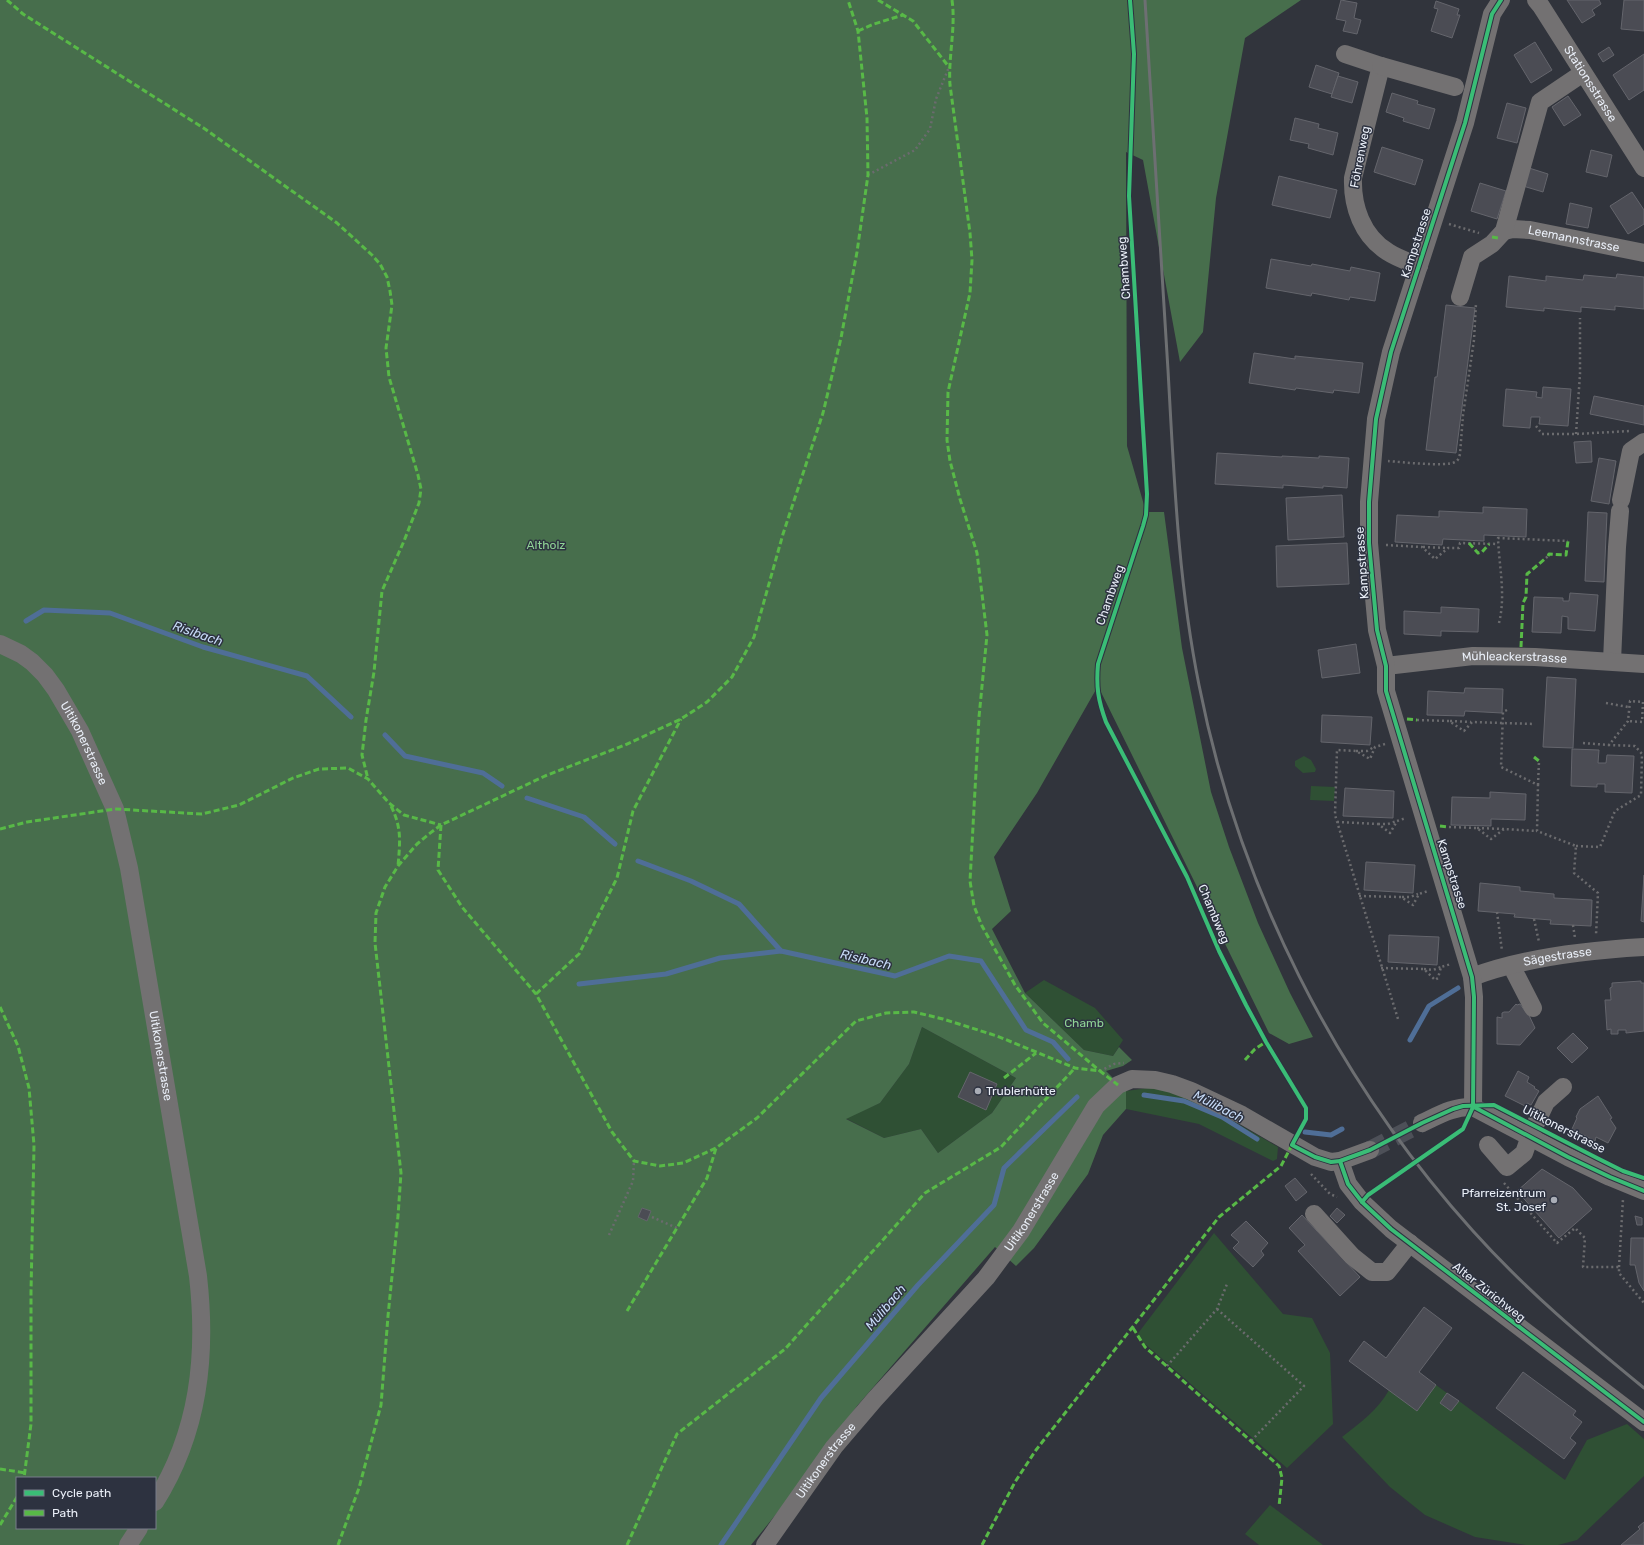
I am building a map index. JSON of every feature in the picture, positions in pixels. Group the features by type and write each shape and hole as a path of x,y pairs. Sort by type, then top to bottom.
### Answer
{"street":[{"name":"Kampstrasse","path":"1473,1107 1474,997 1472,977 1447,890 1433,849 1388,699 1385,682 1386,666 1377,630 1369,543 1369,502 1376,419 1390,352 1465,123 1492,14 1501,0"},
{"name":"Stationsstrasse","path":"1536,0 1644,168"},
{"path":"1344,54 1454,87"},
{"name":"Föhrenweg","path":"1381,66 1356,162 1352,193 1360,218 1370,236 1388,252 1419,266"},
{"path":"1468,298 1472,256 1492,244 1504,231 1540,102 1583,73"},
{"name":"Leemannstrasse","path":"1504,231 1513,229 1530,230 1644,253"},
{"path":"1612,661 1616,547 1621,505 1631,451 1640,436"},
{"name":"Uitikonerstrasse","path":"0,644 21,654 45,675 56,690 80,731 115,810 129,868 198,1276 202,1310 202,1342 196,1401 184,1444 165,1486 156,1500"},
{"name":"Mühleackerstrasse","path":"1386,666 1473,656 1535,657 1644,664"},
{"name":"Sägestrasse","path":"1472,977 1508,961 1644,947"},
{"path":"1508,961 1533,1008"},
{"name":"Uitikonerstrasse","path":"765,1545 834,1447 875,1399 986,1278 1021,1231 1096,1106 1118,1085 1132,1079 1155,1080 1172,1084 1204,1096 1242,1115 1315,1157 1332,1162 1340,1161 1370,1150"},
{"path":"1488,1145 1507,1168 1524,1153 1530,1136 1546,1102 1563,1087"},
{"path":"1422,1123 1453,1109 1463,1106 1473,1107"},
{"name":"Uitikonerstrasse","path":"1473,1107 1610,1178 1644,1191"},
{"name":"Alter Zürichweg","path":"1340,1161 1348,1184 1352,1190 1391,1229 1644,1422"},
{"path":"1314,1214 1352,1256 1372,1272 1387,1272 1410,1243"},
{"path":"128,1545 138,1529"}],"path":[{"path":"868,175 916,150 930,129 936,99 949,67"},
{"path":"1443,222 1485,234"},
{"path":"1384,460 1434,464 1454,463 1458,460 1460,454 1465,398 1474,340 1468,298"},
{"path":"1576,434 1580,374 1580,318"},
{"path":"1536,426 1542,434 1640,436"},
{"path":"1499,623 1502,610 1502,598 1498,538 1568,541"},
{"path":"1389,545 1460,548 1460,543 1498,544"},
{"path":"1422,547 1435,559 1448,548"},
{"path":"1608,745 1628,721 1628,707 1630,701 1643,702 1642,722 1628,721"},
{"path":"1606,703 1628,707"},
{"path":"1507,710 1503,712 1501,767 1538,785"},
{"path":"1417,720 1534,724"},
{"path":"1449,721 1464,731 1472,722"},
{"path":"1387,743 1367,751 1337,750 1335,815 1398,1020"},
{"path":"1449,827 1537,830 1576,846 1600,847 1615,811 1641,795 1642,754 1635,746 1583,743"},
{"path":"1356,751 1370,759 1375,747"},
{"path":"1537,830 1539,761"},
{"path":"1337,822 1388,824 1410,817"},
{"path":"1378,824 1390,833 1397,821"},
{"path":"1477,828 1491,839 1504,829"},
{"path":"1576,846 1574,872 1598,894 1596,939"},
{"path":"1359,896 1410,897 1432,890"},
{"path":"1401,896 1413,905 1419,894"},
{"path":"1498,912 1498,929 1508,961"},
{"path":"1534,919 1540,948"},
{"path":"1572,925 1576,942"},
{"path":"1381,968 1433,970 1453,964"},
{"path":"1424,970 1435,980 1438,978 1441,967"},
{"path":"609,1235 633,1181 634,1161"},
{"path":"1507,1168 1503,1183 1557,1243 1575,1228 1585,1238 1583,1267 1619,1267"},
{"path":"1310,1174 1330,1194 1342,1199"},
{"path":"1624,1195 1619,1273 1644,1303"},
{"path":"652,1217 677,1228"},
{"path":"1166,1366 1217,1308 1227,1284"},
{"path":"1217,1308 1304,1386 1251,1441"}],"green space":[{"name":"Altholz","path":"0,0 1301,0 1245,38 1216,198 1203,332 1180,362 1143,160 1126,152 1127,446 1146,512 1164,512 1182,648 1211,792 1229,847 1258,923 1290,993 1313,1037 1289,1044 1269,1033 1098,686 1037,793 994,857 1011,911 992,929 1025,993 1084,1050 1113,1056 1119,1047 1132,1060 1123,1066 1106,1071 1126,1091 1126,1109 1103,1135 1088,1174 1034,1248 1016,1266 995,1247 857,1406 811,1471 751,1545 0,1545","holes":["922,1027 1016,1078 992,1113 938,1153 921,1129 884,1138 846,1119 880,1103 909,1064"]},
{"path":"1304,756 1311,760 1316,769 1315,772 1303,773 1295,766 1295,761"},
{"path":"1311,786 1335,787 1334,801 1310,800"},
{"name":"Chamb","path":"1044,980 1095,1008 1123,1040 1113,1056 1084,1050 1025,993"},
{"path":"922,1027 1016,1078 992,1113 938,1153 921,1129 884,1138 845,1118 880,1103 909,1064"},
{"path":"1155,1087 1193,1098 1278,1147 1277,1159 1273,1161 1199,1124 1126,1109 1126,1091"},
{"path":"1214,1233 1283,1314 1312,1318 1330,1353 1333,1424 1287,1468 1136,1336"},
{"path":"1436,1385 1447,1393 1440,1403 1451,1411 1459,1401 1565,1480 1587,1440 1627,1424 1644,1439 1644,1476 1577,1540 1558,1545 1526,1545 1475,1537 1425,1515 1390,1487 1342,1437 1380,1404 1389,1390 1417,1411"},
{"path":"1270,1505 1323,1545 1259,1545 1245,1534"}],"building":[{"path":"1341,0 1357,3 1354,18 1361,20 1357,34 1343,31 1346,21 1336,19"},
{"path":"1567,0 1599,0 1601,4 1592,10 1595,15 1582,23"},
{"path":"1624,0 1644,0 1644,31 1621,29"},
{"path":"1436,1 1459,9 1457,15 1460,15 1452,38 1431,31 1438,9 1434,8"},
{"path":"1535,42 1552,70 1531,83 1514,55"},
{"path":"1609,47 1614,55 1603,62 1598,54"},
{"path":"1644,54 1644,90 1629,100 1613,75"},
{"path":"1316,65 1339,73 1332,94 1309,87"},
{"path":"1338,76 1358,82 1352,103 1331,97"},
{"path":"1392,93 1418,101 1417,104 1435,109 1429,129 1403,121 1404,118 1386,112"},
{"path":"1568,96 1581,115 1564,126 1552,107"},
{"path":"1507,103 1526,108 1517,143 1497,138"},
{"path":"1295,118 1319,124 1318,128 1338,133 1333,155 1308,148 1309,144 1290,140"},
{"path":"1382,147 1423,160 1415,185 1374,172"},
{"path":"1591,150 1612,155 1607,177 1586,172"},
{"path":"1529,168 1548,174 1543,192 1523,186"},
{"path":"1279,176 1337,190 1330,218 1272,205"},
{"path":"1480,183 1506,191 1497,219 1471,211"},
{"path":"1632,192 1644,210 1644,224 1628,234 1610,206"},
{"path":"1570,203 1592,208 1588,228 1566,224"},
{"path":"1271,259 1311,266 1312,264 1350,271 1351,267 1380,273 1375,301 1350,297 1349,300 1312,293 1311,296 1266,288"},
{"path":"1617,274 1644,277 1644,309 1615,306 1615,310 1581,307 1581,312 1544,308 1544,311 1506,307 1509,276 1546,281 1546,276 1583,280 1584,275 1616,278"},
{"path":"1446,305 1475,308 1456,453 1426,450"},
{"path":"1254,353 1295,359 1295,356 1363,363 1359,393 1334,390 1333,393 1296,388 1295,390 1249,383"},
{"path":"1543,387 1571,389 1568,426 1539,424 1540,417 1531,417 1530,428 1503,426 1506,389 1537,392 1536,397 1542,398"},
{"path":"1594,396 1644,406 1644,425 1590,414"},
{"path":"1591,441 1592,462 1576,463 1574,442"},
{"path":"1217,453 1282,457 1319,458 1319,456 1349,458 1347,488 1283,485 1283,488 1215,484"},
{"path":"1599,458 1616,461 1609,504 1591,501"},
{"path":"1342,495 1344,537 1288,540 1286,498"},
{"path":"1483,507 1527,509 1526,537 1484,535 1484,541 1443,539 1442,545 1395,542 1397,515 1439,517 1439,511 1483,513"},
{"path":"1588,512 1607,513 1604,582 1585,581"},
{"path":"1347,543 1349,584 1277,587 1276,546"},
{"path":"1570,593 1598,595 1595,631 1568,629 1568,617 1562,616 1561,633 1532,632 1534,597 1563,598 1563,601 1569,601"},
{"path":"1441,607 1479,609 1478,632 1441,631 1441,636 1404,634 1404,611 1441,613"},
{"path":"1356,644 1360,673 1322,678 1318,650"},
{"path":"1547,677 1576,679 1573,748 1543,747"},
{"path":"1465,688 1503,689 1502,713 1465,711 1464,716 1427,715 1428,691 1464,693"},
{"path":"1322,715 1372,717 1370,745 1321,742"},
{"path":"1572,749 1599,750 1598,763 1606,763 1607,755 1634,756 1632,793 1605,792 1605,784 1597,784 1597,787 1571,786"},
{"path":"1345,788 1394,791 1393,818 1343,816"},
{"path":"1490,792 1526,794 1525,820 1491,819 1491,826 1451,825 1452,797 1490,798"},
{"path":"1366,862 1415,865 1413,893 1364,890"},
{"path":"1644,875 1644,922 1641,921"},
{"path":"1480,883 1520,887 1520,891 1554,894 1554,898 1592,900 1591,926 1550,924 1551,920 1514,917 1515,914 1478,911"},
{"path":"1389,935 1439,937 1437,965 1388,962"},
{"path":"1641,981 1641,983 1644,983 1644,1031 1626,1033 1626,1030 1618,1030 1618,1034 1611,1034 1611,1029 1607,1030 1605,1000 1611,1000 1610,988 1612,987 1612,983"},
{"path":"1516,1004 1520,1004 1525,1011 1527,1011 1535,1028 1520,1045 1497,1044 1497,1017 1502,1018 1502,1013 1509,1012"},
{"path":"1573,1033 1588,1048 1572,1063 1557,1048"},
{"path":"1518,1071 1529,1077 1527,1082 1539,1091 1531,1105 1527,1103 1525,1106 1505,1096"},
{"name":"Trublerhütte","path":"970,1072 997,1084 986,1110 958,1097"},
{"path":"1598,1096 1612,1118 1610,1119 1616,1128 1608,1143 1596,1137 1595,1141 1572,1129 1580,1109"},
{"name":"Pfarreizentrum St. Josef","path":"1542,1169 1573,1188 1592,1209 1559,1238 1517,1191"},
{"path":"1295,1178 1307,1192 1296,1201 1285,1186"},
{"path":"642,1208 651,1211 647,1221 638,1217"},
{"path":"1337,1208 1345,1215 1337,1223 1330,1216"},
{"path":"1302,1215 1360,1277 1340,1296 1298,1251 1305,1245 1289,1228"},
{"path":"1635,1216 1642,1218 1642,1225 1637,1225"},
{"path":"1246,1221 1268,1243 1261,1251 1264,1255 1253,1267 1233,1248 1239,1242 1231,1235"},
{"path":"1631,1238 1644,1238 1644,1291 1639,1283 1635,1265 1630,1265"},
{"path":"1424,1307 1452,1328 1419,1372 1436,1385 1417,1411 1349,1361 1364,1341 1386,1358"},
{"path":"1523,1372 1576,1411 1573,1415 1582,1422 1570,1438 1576,1443 1564,1459 1496,1408"},
{"path":"1447,1393 1459,1401 1451,1411 1440,1403"},
{"path":"1644,1522 1644,1545 1621,1545 1640,1529 1638,1527"}],"waterway":[{"name":"Risibach","path":"26,621 44,610 110,613 203,647 307,676 351,717"},
{"name":"Risibach","path":"385,735 405,756 483,773 502,786"},
{"name":"Risibach","path":"527,798 584,817 615,844"},
{"name":"Risibach","path":"638,861 691,881 739,904 781,951 895,976 949,956 981,961 1026,1030 1053,1042 1068,1059"},
{"path":"579,984 666,974 720,958 781,951"},
{"name":"Mülibach","path":"1410,1040 1429,1006 1458,988"},
{"name":"Mülibach","path":"1144,1095 1184,1101 1222,1117 1257,1139"},
{"name":"Mülibach","path":"721,1545 821,1398 918,1285 994,1205 1004,1168 1077,1097"},
{"name":"Mülibach","path":"1305,1132 1331,1135 1342,1129"}],"tunnel":[{"path":"1370,1150 1422,1123"}],"railway":[{"path":"1145,0 1175,489 1186,607 1199,685 1217,760 1239,834 1267,906 1299,976 1336,1044 1378,1110 1423,1172 1473,1231 1513,1273 1599,1351 1644,1388"}],"marked path":[{"path":"7,0 23,14 205,129 337,223 372,255 380,264 387,277 392,305 386,348 389,377 421,489 419,503 382,591 374,672 362,755 368,779"},
{"path":"338,1545 359,1488 381,1405 401,1173 375,943 376,913 385,887 398,866 417,844 441,825 545,776 625,745 681,719 707,702 732,677 754,637 783,534 823,413 841,338 857,252 868,175 867,118 858,31 848,0"},
{"path":"878,0 913,21 949,67"},
{"path":"952,0 953,21 950,85 970,233 972,260 970,293 948,392 947,440 950,461 960,499 977,553 987,635 979,717 970,881 974,906 982,926 1015,985 1043,1023 1100,1071"},
{"path":"858,31 874,24 903,15"},
{"path":"1492,237 1498,238"},
{"path":"1548,556 1549,554 1566,555 1568,541"},
{"path":"1469,543 1478,553 1482,552 1489,544"},
{"path":"1521,647 1523,603 1526,597 1527,574 1546,558"},
{"path":"536,994 579,954 617,878 633,811 681,719"},
{"path":"1407,719 1417,720"},
{"path":"1534,757 1539,761"},
{"path":"0,829 27,822 115,809 202,814 239,805 293,778 319,769 348,768 368,779 389,803 404,815 441,825"},
{"path":"391,806 399,828 400,842 398,866"},
{"path":"441,825 438,870 462,907 536,994 612,1132 634,1161 660,1166 683,1163 716,1148 757,1118 856,1021 886,1013 914,1012 943,1019 997,1036 1075,1068 1100,1071 1118,1085"},
{"path":"1440,826 1449,827"},
{"path":"0,1007 18,1046 29,1088 34,1145 31,1292 31,1424 24,1477"},
{"path":"1245,1060 1255,1049 1266,1042"},
{"path":"1004,1078 1036,1053"},
{"path":"627,1545 677,1434 785,1349 925,1193 1001,1147 1075,1068"},
{"path":"982,1545 1015,1482 1036,1450 1219,1217 1281,1166 1292,1145"},
{"path":"627,1311 707,1178 716,1148"},
{"path":"1133,1328 1145,1347 1279,1466 1282,1478 1279,1506"},
{"path":"0,1469 26,1473"},
{"path":"0,1525 16,1499"}],"cycle path":[{"name":"Chambweg","path":"1130,0 1134,54 1129,196 1147,494 1146,515 1143,526 1098,664 1098,693 1106,722 1187,877 1219,951 1246,1005 1266,1042 1306,1108 1306,1119 1292,1145 1315,1157 1331,1162 1340,1161 1370,1150 1453,1109 1463,1106 1494,1105 1623,1171 1644,1178"},
{"path":"1362,1202 1368,1195 1463,1129 1473,1107 1474,997 1472,977 1386,691 1386,666 1377,630 1369,543 1369,502 1376,419 1391,352 1465,123 1492,14 1501,0"},
{"path":"1474,1107 1568,1157 1644,1191"},
{"path":"1340,1161 1348,1184 1362,1202 1391,1229 1644,1422"}],"place":[{"name":"Trublerhütte","path":"978,1091"},
{"name":"Pfarreizentrum St. Josef","path":"1554,1200"}]}
